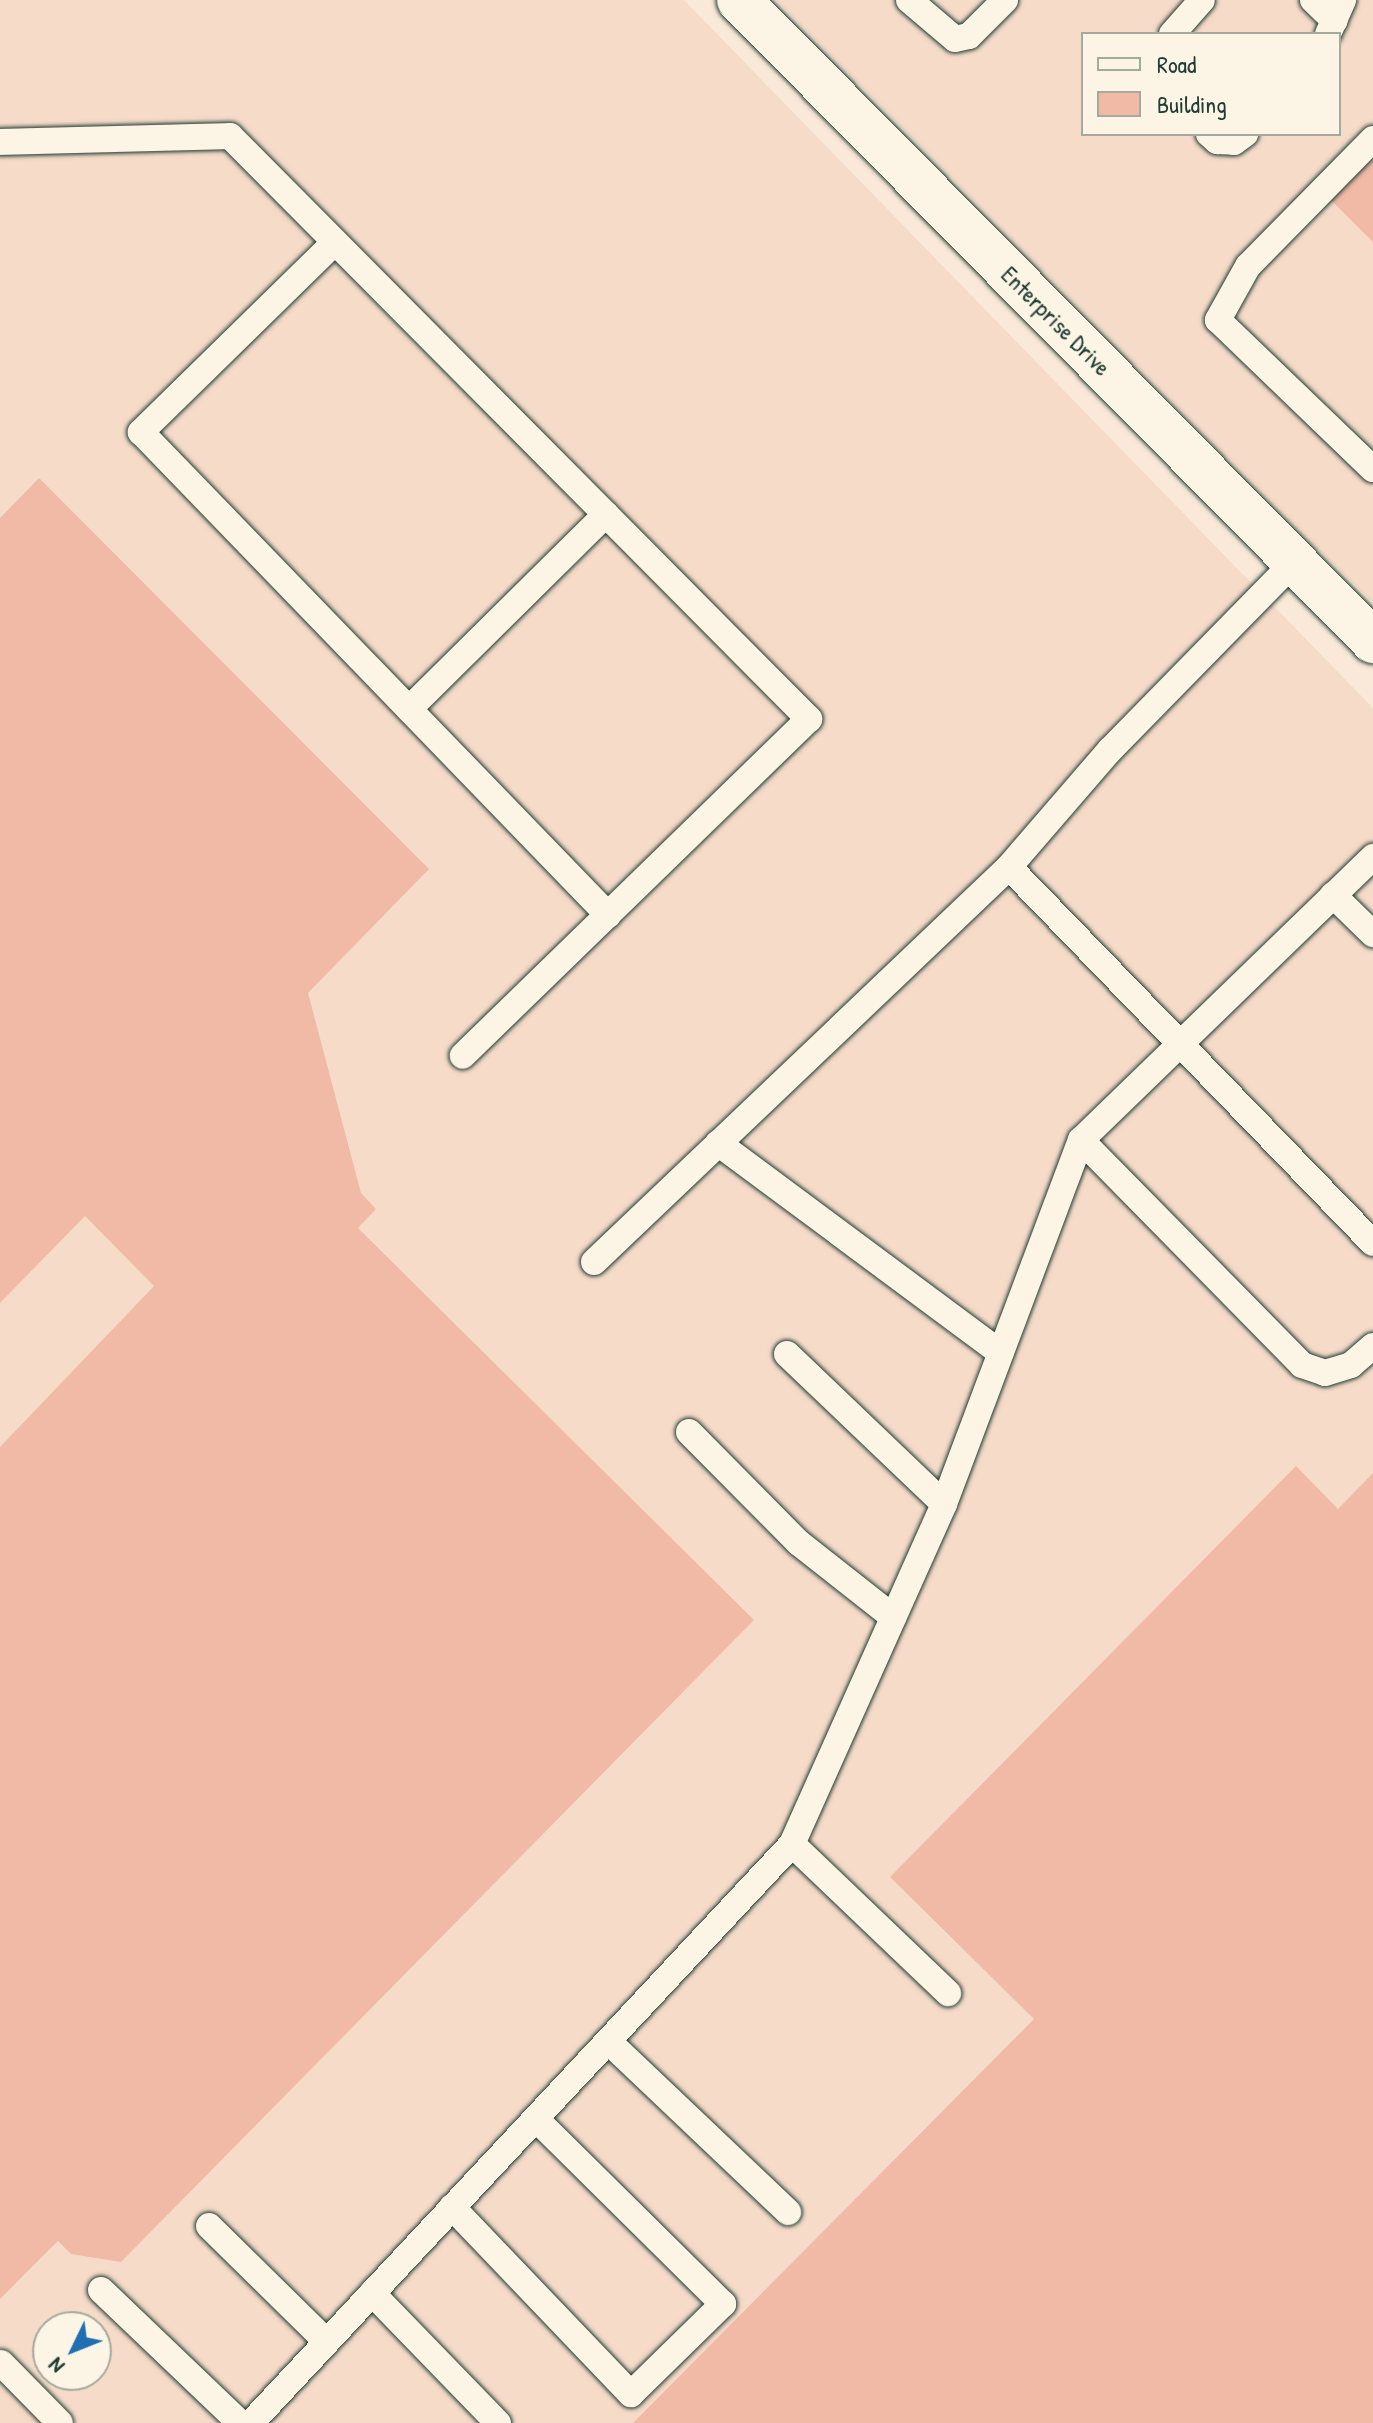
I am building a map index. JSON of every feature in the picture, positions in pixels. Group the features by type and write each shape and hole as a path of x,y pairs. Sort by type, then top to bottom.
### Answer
{"street":[{"name":"Enterprise Drive","path":"739,0 1373,641"}],"lane":[{"path":"909,0 955,39 969,36 1005,0"},
{"path":"1174,32 1202,0"},
{"path":"1313,0 1335,18"},
{"path":"0,142 230,136 809,719 463,1056"},
{"path":"1211,136 1217,141 1234,142 1242,136"},
{"path":"1373,139 1248,266 1218,320 1373,469"},
{"path":"335,242 141,432 608,915"},
{"path":"409,709 606,514"},
{"path":"594,1262 1009,867 1110,750 1294,562"},
{"path":"251,2423 452,2207 538,2121 792,1844 944,1504 1081,1140 1373,857"},
{"path":"1009,867 1177,1046 1373,1243"},
{"path":"1333,895 1373,934"},
{"path":"1081,1140 1302,1365 1325,1373 1351,1365 1373,1346"},
{"path":"718,1143 1001,1353"},
{"path":"787,1354 944,1504"},
{"path":"689,1432 799,1543 893,1617"},
{"path":"792,1844 948,1993"},
{"path":"609,2042 788,2212"},
{"path":"452,2207 631,2394 723,2304 538,2121"},
{"path":"209,2226 327,2342"},
{"path":"101,2290 240,2423"},
{"path":"372,2293 498,2423"},
{"path":"1,2363 60,2423"}],"shaded area":[{"path":"0,0 684,0 1373,708 1373,2423 0,2423"},
{"path":"776,0 1373,0 1373,602 1300,532"}],"building":[{"path":"1373,159 1373,242 1331,200"},
{"path":"39,478 429,869 308,993 361,1193 376,1209 358,1228 754,1620 121,2262 71,2254 58,2241 0,2299 0,1447 154,1286 85,1216 0,1303 0,518"},
{"path":"1296,1466 1338,1509 1373,1473 1373,2423 633,2423 1034,2019 890,1877"}]}
